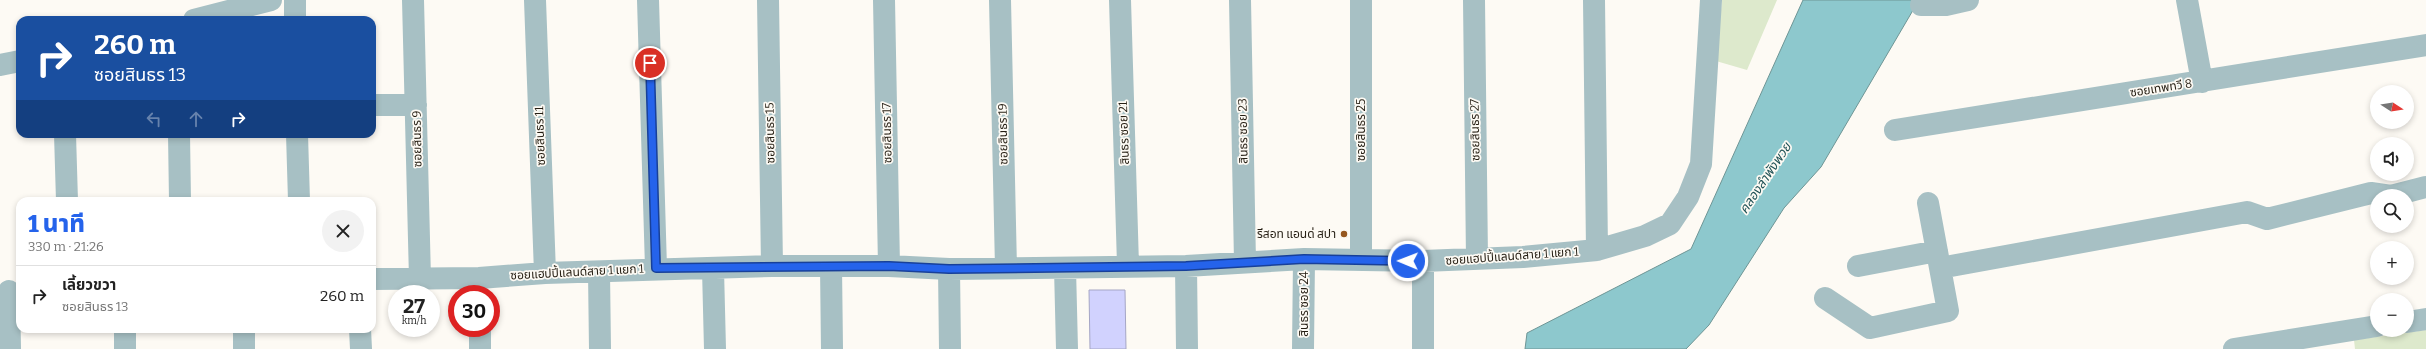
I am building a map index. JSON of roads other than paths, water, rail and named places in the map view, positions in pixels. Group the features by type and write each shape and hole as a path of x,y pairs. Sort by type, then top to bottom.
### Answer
{"street":[{"path":"209,16 271,0"},
{"path":"295,0 295,16"},
{"name":"ซอยสินธร 9","path":"413,0 420,279"},
{"name":"ซอยสินธร 11","path":"535,0 545,273"},
{"path":"648,0 656,268"},
{"name":"ซอยสินธร 15","path":"768,0 772,266"},
{"name":"ซอยสินธร 17","path":"884,0 889,266"},
{"name":"ซอยสินธร 19","path":"1000,0 1006,268"},
{"name":"สินธร ซอย 21","path":"1120,0 1128,266"},
{"name":"สินธร ซอย 23","path":"1240,0 1245,262"},
{"name":"ซอยสินธร 25","path":"1361,0 1361,260"},
{"name":"ซอยสินธร 27","path":"1474,0 1477,259"},
{"path":"1594,0 1597,250"},
{"name":"ซอยแฮปปี้แลนด์สาย 1 แยก 1","path":"484,285 545,273 599,272 656,268 713,269 772,266 889,266 949,269 1186,266 1304,259 1423,261 1477,259 1597,250 1645,236 1670,224 1688,197 1701,164 1711,0"},
{"path":"1921,5 1946,4 1968,0"},
{"path":"2187,0 2202,82"},
{"name":"ซอยเทพทวี 8","path":"1895,130 2426,45"},
{"path":"0,65 16,62"},
{"path":"376,105 416,105"},
{"path":"65,138 67,197"},
{"path":"179,138 180,197"},
{"path":"297,138 299,197"},
{"path":"1858,266 1938,259 2247,212 2267,218 2371,193 2391,196 2426,187"},
{"path":"1825,298 1870,328 1948,311 1928,203"},
{"name":"สินธร ซอย 24","path":"1303,349 1304,259"},
{"path":"1423,261 1423,349"},
{"path":"831,266 832,349"},
{"path":"1186,266 1187,349"},
{"path":"1065,268 1067,349"},
{"path":"713,269 715,349"},
{"path":"949,269 950,349"},
{"path":"599,272 600,349"},
{"name":"ซอยแฮปปี้แลนด์สาย 1 แยก 1","path":"376,279 420,279 471,285"},
{"path":"10,291 10,349"},
{"path":"2414,321 2426,319"},
{"path":"2234,349 2370,327"},
{"path":"125,333 126,349"},
{"path":"244,333 244,349"},
{"path":"360,333 361,349"},
{"path":"480,337 480,349"}],"water":[{"name":"คลองลำพังพวย","path":"1803,0 1919,0 1821,167 1784,208 1709,325 1686,349 1525,349 1527,333 1691,249"}],"place":[{"name":"รีสอท แอนด่ สปา","path":"1344,234"}]}
